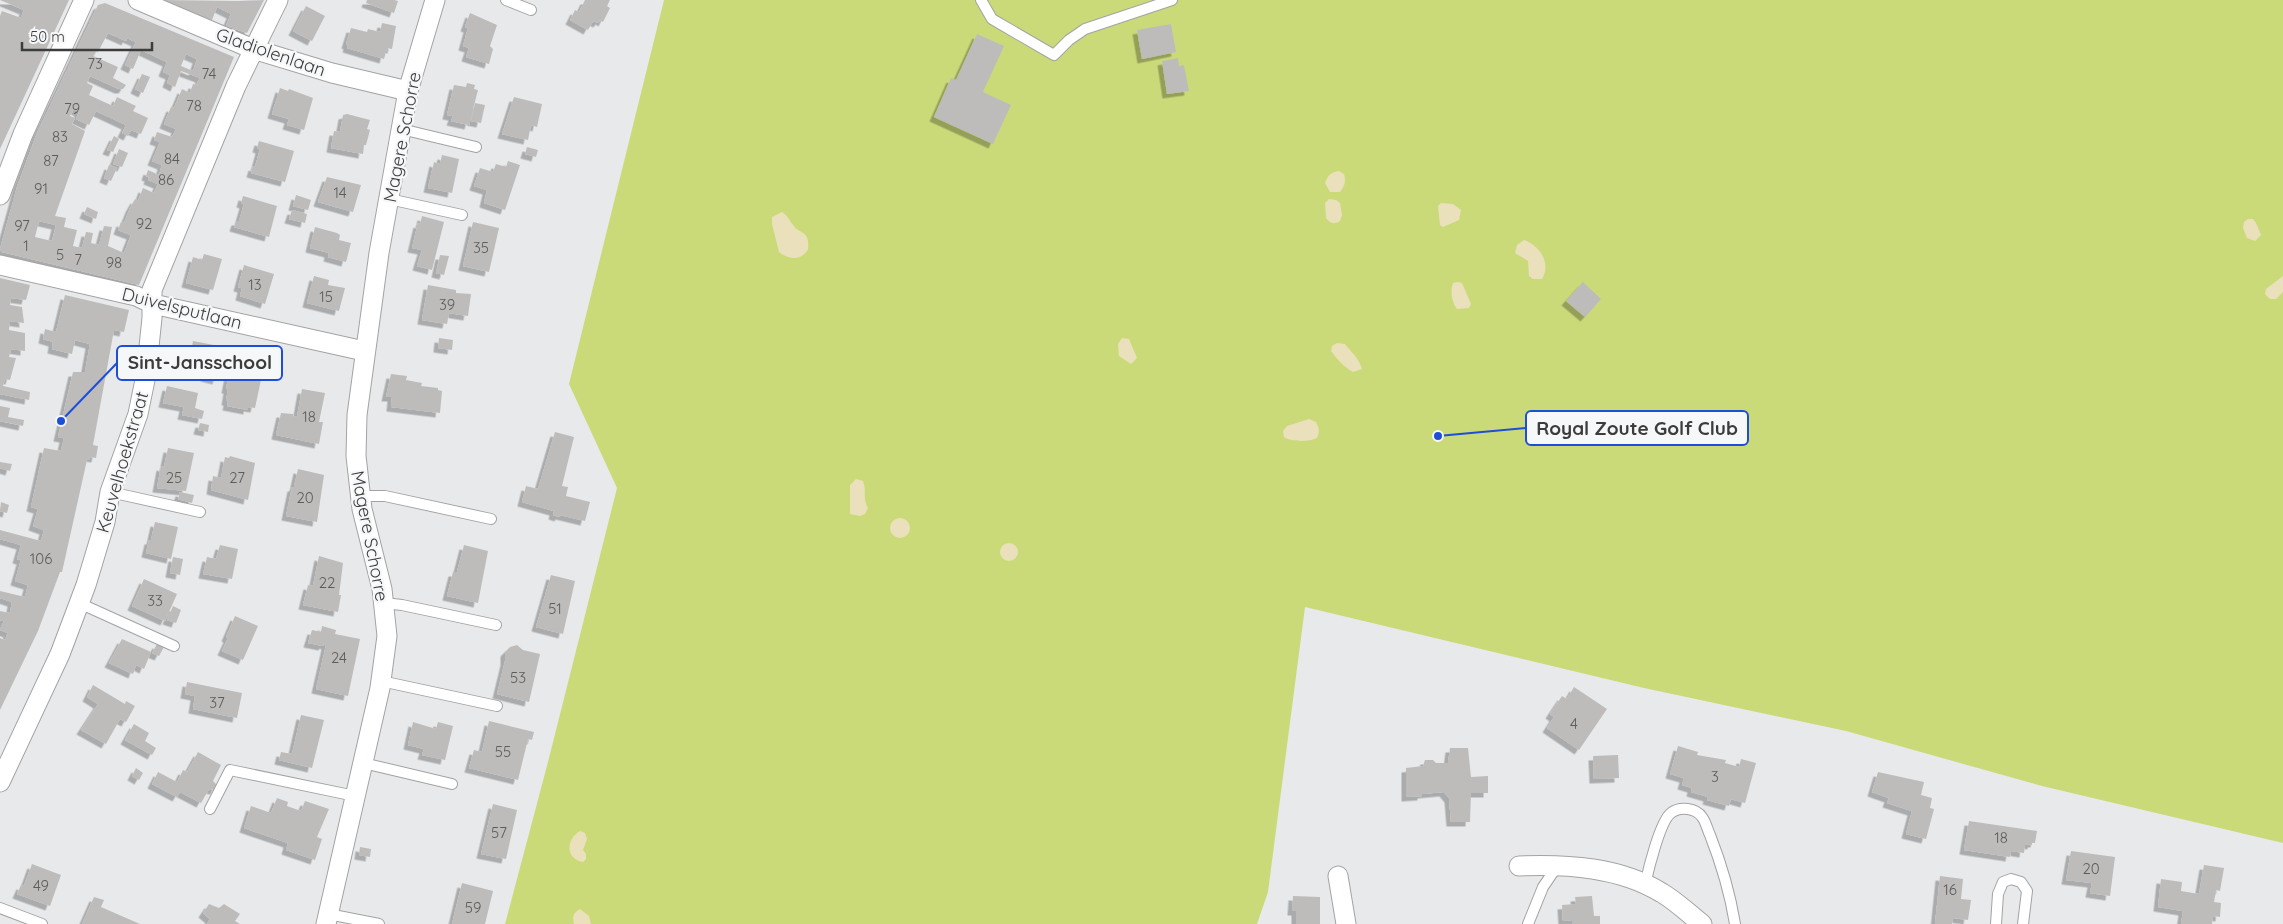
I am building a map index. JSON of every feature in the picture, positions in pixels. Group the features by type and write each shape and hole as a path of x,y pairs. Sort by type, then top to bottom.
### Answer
{"street":[{"path":"0,195 19,143 84,0"},
{"name":"Gladiolenlaan","path":"138,0 253,49 332,73 408,91"},
{"name":"Keuvelhoekstraat","path":"0,782 60,654 105,522 110,492 138,414 146,375 153,304 152,290 253,49 278,0"},
{"name":"Magere Schorre","path":"327,919 381,681 387,636 382,589 360,496 356,456 356,416 364,351 408,91 435,0"},
{"name":"Duivelsputlaan","path":"0,265 136,296 153,304 364,351"},
{"path":"1519,866 1558,864 1624,876 1662,892 1702,924"},
{"path":"1338,876 1346,924"}],"lane":[{"path":"506,0 531,10"},
{"path":"981,0 992,19 1054,55 1069,40 1085,29 1172,0"},
{"path":"401,129 476,147"},
{"path":"389,198 462,215"},
{"path":"110,492 200,512"},
{"path":"360,496 385,496 491,519"},
{"path":"79,602 174,646"},
{"path":"384,603 402,605 496,625"},
{"path":"381,681 497,706"},
{"path":"363,763 452,784"},
{"path":"210,809 230,770 355,796"},
{"path":"1645,885 1661,831 1670,813 1682,808 1693,810 1702,816 1714,844 1728,887 1735,924"},
{"path":"1528,924 1543,887 1558,864"},
{"path":"1996,924 1998,894 2003,882 2011,878 2021,882 2026,891 2023,924"},
{"path":"0,908 42,924"},
{"path":"327,919 379,924"}],"green space":[{"path":"664,0 2283,0 2283,843 2042,786 1846,731 1644,688 1305,607 1268,892 1257,924 505,924 617,488 569,384"}],"sand":[{"path":"1339,171 1344,174 1344,185 1340,192 1330,192 1325,183 1326,180 1332,173"},
{"path":"1329,199 1340,203 1342,215 1340,221 1336,223 1326,218 1325,203"},
{"path":"1441,203 1453,204 1461,210 1459,220 1443,227 1440,225 1438,206"},
{"path":"782,212 806,236 808,249 802,256 791,258 779,252 772,217"},
{"path":"2248,219 2253,219 2261,235 2255,241 2247,238 2243,228 2244,222"},
{"path":"1524,240 1539,250 1545,261 1545,273 1542,279 1533,279 1529,276 1528,261 1515,253 1517,245"},
{"path":"2283,276 2283,292 2276,299 2270,299 2265,294 2266,289"},
{"path":"1453,283 1462,283 1471,304 1469,308 1457,309 1454,304 1452,286"},
{"path":"1122,338 1129,339 1137,358 1131,364 1119,356 1118,344"},
{"path":"1337,343 1345,344 1362,369 1353,372 1341,363 1331,351 1332,346"},
{"path":"1309,419 1316,422 1318,426 1317,438 1300,441 1284,437 1283,431 1287,426"},
{"path":"856,479 863,481 865,501 868,508 865,514 860,516 850,514 850,485"},
{"path":"900,518 907,521 910,528 907,535 900,538 893,535 890,528 893,521"},
{"path":"1005,543 1013,543 1018,548 1016,559 1005,561 1000,556 1000,548"},
{"path":"580,831 585,833 587,839 583,850 586,854 586,859 583,862 577,860 570,853 572,839"},
{"path":"580,909 589,916 591,924 574,924 574,915"}],"building":[{"path":"0,0 69,0 0,149 0,16 2,11 21,18 24,10"},
{"path":"162,0 264,0 247,33 226,26 231,14 217,7 212,20"},
{"path":"367,0 398,1 394,13 366,3"},
{"path":"585,0 610,0 607,6 610,8 603,22 600,20 598,23 593,21 588,30 570,20 575,10 579,12"},
{"path":"105,3 234,57 139,285 2,252 0,249 17,187 37,133 98,5","holes":["108,33 126,41 127,38 136,42 125,65 133,69 141,50 167,62 163,72 170,75 167,83 175,87 181,71 200,78 196,85 193,84 190,93 182,89 174,108 171,107 164,124 176,129 172,137 157,132 154,140 160,142 152,161 162,165 159,175 148,170 146,176 149,177 148,180 158,184 154,193 143,188 138,201 135,199 130,208 124,223 121,222 118,230 131,235 124,253 108,246 112,227 104,226 99,245 91,243 93,233 86,232 82,248 73,246 77,230 64,227 66,218 55,216 85,131 72,124 75,118 70,116 74,109 79,112 76,119 89,125 96,111 126,125 122,133 128,136 131,130 141,134 148,118 133,111 136,106 117,97 113,106 89,95 93,86 87,83 90,76 119,89 123,89 126,85 113,78 118,67 93,56 96,51 98,52","186,54 197,59 193,71 181,66","39,221 56,225 52,241 35,237"]},
{"path":"306,6 325,16 312,41 293,31"},
{"path":"470,13 497,25 490,46 493,49 489,64 466,57 469,48 463,46 468,28 465,27"},
{"path":"382,23 396,26 392,49 387,48 384,59 347,48 348,45 346,44 351,28 367,32 368,29 380,32"},
{"path":"1171,24 1176,52 1142,59 1137,30"},
{"path":"977,34 1004,46 983,92 1011,105 993,144 934,117 951,78 956,80"},
{"path":"1178,58 1179,66 1184,65 1189,91 1167,94 1162,61"},
{"path":"142,74 150,77 143,93 135,89"},
{"path":"467,83 475,85 474,89 478,90 469,125 451,121 453,116 447,115 454,85 466,87"},
{"path":"280,88 288,91 289,89 313,98 304,130 287,125 289,119 272,114"},
{"path":"514,97 542,104 537,127 531,125 528,140 502,134"},
{"path":"475,103 485,105 481,123 471,121"},
{"path":"347,114 370,120 367,129 370,130 366,145 364,145 363,154 331,148 334,131 340,132 343,115"},
{"path":"114,136 119,139 113,152 107,150"},
{"path":"259,141 294,151 285,182 251,173 253,166 255,167 260,149 257,148"},
{"path":"527,147 538,150 536,157 525,154"},
{"path":"119,149 128,153 122,167 113,164"},
{"path":"442,155 459,159 452,193 428,188 434,162 440,164"},
{"path":"508,161 520,165 505,210 484,203 487,190 474,186 480,168 493,172 496,164 506,167"},
{"path":"109,165 117,168 111,181 104,178"},
{"path":"327,177 361,185 353,212 318,202"},
{"path":"296,195 311,200 308,210 293,206"},
{"path":"243,196 277,206 269,237 234,227 236,221 239,221 244,204 241,203"},
{"path":"87,207 98,212 96,219 84,214"},
{"path":"292,210 307,214 305,223 289,219"},
{"path":"422,216 444,222 432,270 417,266 422,250 412,248 418,223 420,224"},
{"path":"473,222 499,228 489,272 463,266"},
{"path":"315,227 337,233 340,235 339,240 351,243 346,262 328,257 329,253 310,248"},
{"path":"204,254 222,259 213,290 186,283 193,257 202,260"},
{"path":"440,255 449,256 444,275 436,273"},
{"path":"244,265 274,274 265,304 240,296 242,288 238,287"},
{"path":"314,276 329,280 328,285 345,288 339,311 307,303"},
{"path":"0,278 30,285 26,300 11,298 10,305 22,307 24,323 10,321 9,330 25,333 25,351 11,349 9,357 16,358 10,380 5,379 3,386 30,392 29,400 0,394"},
{"path":"1583,282 1601,299 1585,317 1566,301"},
{"path":"428,285 456,290 456,293 471,294 468,316 449,313 447,324 422,320"},
{"path":"65,295 129,310 124,332 114,330 93,445 98,446 96,458 90,457 87,460 62,572 60,572 38,631 0,710 0,638 5,640 8,633 0,630 4,621 0,620 0,611 10,613 12,602 0,598 0,591 25,597 28,585 15,581 21,560 17,559 21,545 0,539 0,530 41,541 44,530 33,526 38,509 31,507 44,448 61,451 64,438 58,437 73,372 85,372 90,344 75,340 72,354 52,349 53,342 43,339 45,329 56,332"},
{"path":"439,338 453,340 452,350 438,348"},
{"path":"193,341 214,345 213,365 220,366 217,380 205,377 207,367 174,360 176,349 191,352"},
{"path":"244,354 256,357 258,367 256,374 262,375 255,408 248,407 248,410 227,406 228,401 226,401 230,368 235,369 238,357 243,358"},
{"path":"391,374 407,376 406,380 422,383 421,386 438,388 438,390 442,391 440,413 391,407 392,397 386,397"},
{"path":"167,386 198,393 195,408 204,411 202,419 182,415 184,407 163,403"},
{"path":"302,389 325,393 319,422 323,422 319,444 276,435 281,413 293,414 293,416 297,417"},
{"path":"0,406 10,408 8,417 24,420 23,426 0,421"},
{"path":"200,423 209,425 208,432 198,430"},
{"path":"555,432 574,437 562,486 568,487 566,496 590,502 585,521 560,515 559,517 553,515 554,511 522,502 526,486 538,489"},
{"path":"168,448 194,453 186,491 157,488 161,466 164,467"},
{"path":"230,456 255,463 248,500 211,490 213,476 221,478 225,457 229,458"},
{"path":"0,462 12,464 10,471 0,468"},
{"path":"298,469 324,475 317,522 286,516"},
{"path":"180,492 194,495 192,503 178,499"},
{"path":"1,502 9,505 7,513 0,511"},
{"path":"155,522 178,527 171,559 146,553"},
{"path":"220,545 238,549 232,579 203,574 207,557 216,559"},
{"path":"464,545 488,551 478,603 447,596 453,572 457,572"},
{"path":"319,556 343,563 338,612 303,605 308,585 313,586"},
{"path":"173,557 183,559 180,575 170,573"},
{"path":"551,575 575,581 563,634 536,627"},
{"path":"144,579 177,594 165,621 132,606"},
{"path":"173,606 181,610 176,623 167,620"},
{"path":"235,616 258,626 243,660 222,651"},
{"path":"322,626 336,630 335,634 360,639 348,696 316,689 326,645 308,643 312,630 321,632"},
{"path":"122,639 151,652 144,669 136,665 133,674 109,663"},
{"path":"157,644 164,647 159,656 152,653"},
{"path":"517,645 523,650 540,654 529,702 497,694 505,661 505,652 510,647"},
{"path":"187,682 242,693 237,718 193,709 195,696 185,694"},
{"path":"93,685 125,704 126,701 135,706 126,722 120,719 106,744 81,730 98,704 87,697"},
{"path":"1574,687 1607,709 1579,750 1547,728 1554,717 1550,714 1562,696 1567,699"},
{"path":"301,715 324,720 312,768 279,760 281,752 292,754"},
{"path":"489,721 534,732 532,740 528,739 518,780 469,768 474,750 482,752"},
{"path":"413,722 436,729 438,722 453,726 445,760 422,755 424,749 408,745"},
{"path":"134,724 149,733 145,741 156,748 152,755 125,740"},
{"path":"1678,746 1698,752 1697,755 1726,760 1725,763 1739,767 1741,759 1756,763 1745,803 1731,799 1729,806 1707,800 1708,797 1691,792 1692,788 1682,785 1684,778 1670,774"},
{"path":"1450,748 1468,748 1471,777 1488,776 1488,793 1471,793 1470,822 1451,822 1449,798 1444,792 1406,797 1406,768 1423,766 1425,760 1433,760 1436,763 1448,763"},
{"path":"198,752 221,765 213,781 217,785 215,790 209,789 201,803 180,792 177,797 152,784 158,772 177,782 183,770 187,772"},
{"path":"1618,755 1619,778 1594,779 1593,756"},
{"path":"136,768 143,773 139,780 132,776"},
{"path":"1878,772 1924,782 1921,795 1932,798 1930,808 1934,809 1926,839 1906,834 1912,811 1887,803 1889,798 1872,792"},
{"path":"277,798 288,802 287,806 301,811 305,801 329,809 317,837 322,839 315,860 286,850 288,843 244,828 251,806 271,813"},
{"path":"493,804 517,810 506,859 481,854"},
{"path":"1969,821 2037,831 2035,843 2032,843 2032,845 2025,844 2024,853 2011,851 2010,857 1964,850"},
{"path":"360,847 371,849 370,857 359,855"},
{"path":"2071,851 2115,857 2110,896 2090,893 2092,883 2066,880"},
{"path":"32,864 61,875 50,906 17,894 21,885 24,886"},
{"path":"2204,865 2224,868 2220,891 2216,890 2214,902 2221,903 2220,917 2213,916 2212,924 2181,924 2183,911 2158,907 2161,879 2182,882 2181,891 2199,894"},
{"path":"1940,876 1963,879 1961,899 1971,900 1968,920 1953,918 1952,924 1935,924"},
{"path":"462,883 493,891 485,924 452,924"},
{"path":"1293,896 1320,897 1320,924 1296,924 1296,911 1292,911"},
{"path":"1592,896 1594,916 1600,916 1600,924 1572,924 1572,920 1563,921 1562,905 1576,904 1575,897"},
{"path":"94,897 104,900 101,907 140,924 82,924"},
{"path":"209,904 219,908 224,904 240,914 235,921 240,924 207,924 210,919 203,913"}],"place":[{"name":"Sint-Jansschool","path":"61,421"},
{"name":"Royal Zoute Golf Club","path":"1438,436"}]}
